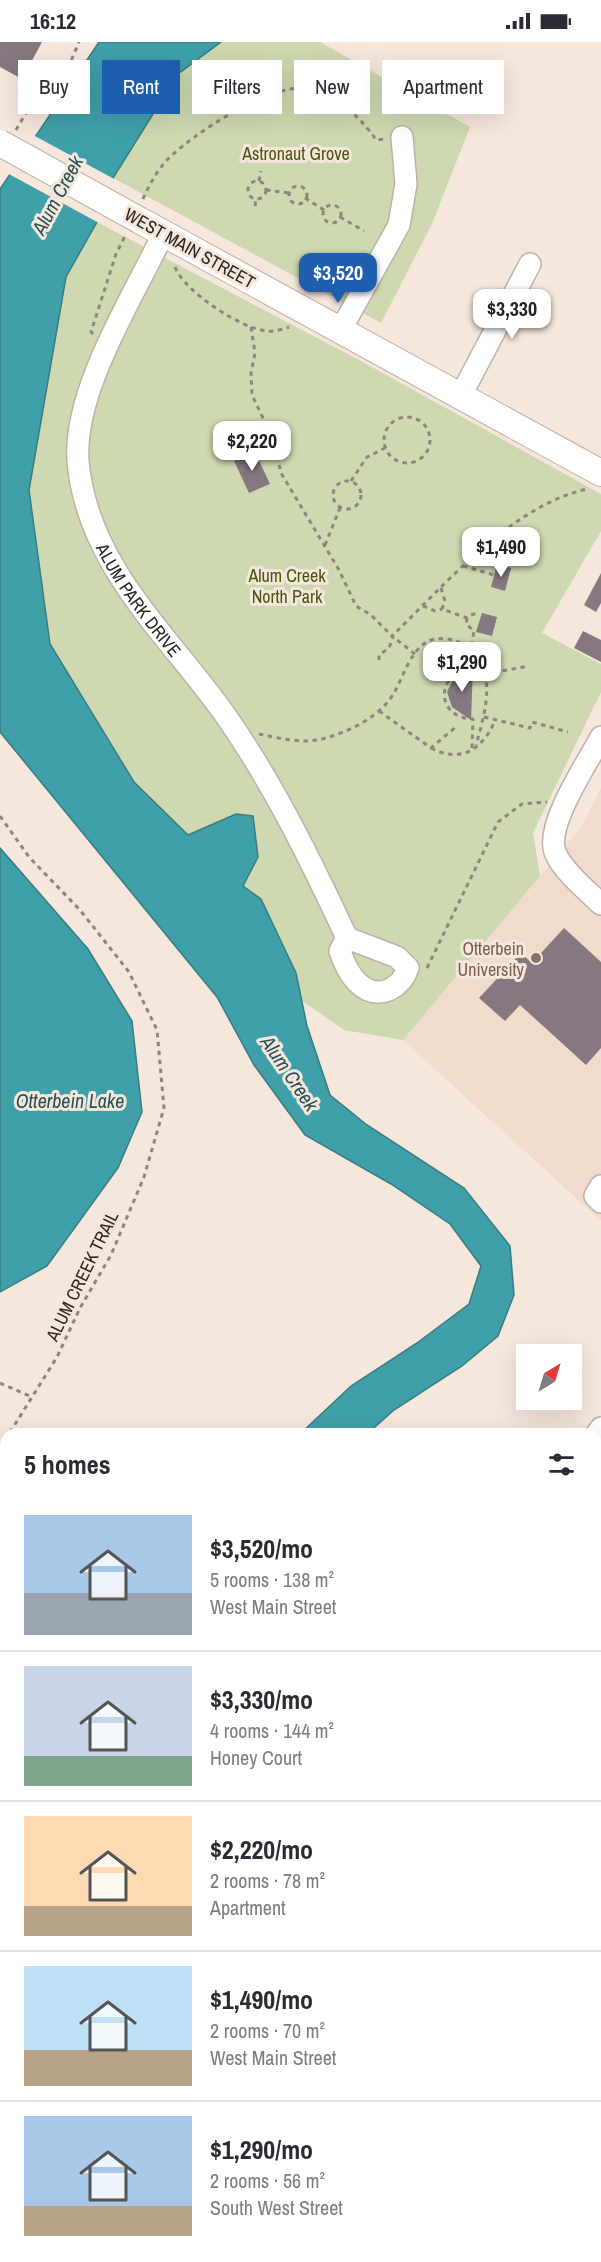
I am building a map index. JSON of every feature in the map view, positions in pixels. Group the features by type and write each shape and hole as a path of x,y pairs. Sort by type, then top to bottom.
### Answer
{"main road":[{"name":"WEST MAIN STREET","path":"5,140 137,216 163,234 460,397 598,480"}],"street":[{"path":"340,331 399,225 406,184 402,137"},
{"name":"ALUM PARK DRIVE","path":"163,234 106,345 83,416 78,460 90,515 121,581 234,729 307,852 347,938 340,951 346,967 362,987 376,992 393,989 405,978 408,968"},
{"path":"460,397 530,264"},
{"path":"601,737 564,807 553,840 555,853 580,885 601,904"},
{"path":"347,938 398,957 408,968"},
{"path":"601,1186 595,1196 601,1202"}],"path":[{"path":"5,140 26,113 68,68 79,42"},
{"path":"106,345 91,332 116,254 165,162 180,147 211,124 288,88 307,89 349,109 361,118 376,140 402,137"},
{"path":"261,171 259,181 266,190 289,193"},
{"path":"259,181 251,183 250,195 256,198 263,196 266,190"},
{"path":"242,186 249,188"},
{"path":"300,186 305,190 305,198 297,203 290,199 289,193 292,188 300,186"},
{"path":"255,206 256,198"},
{"path":"305,198 324,210"},
{"path":"324,210 334,206 340,212 340,217"},
{"path":"324,210 324,218 327,222 335,222 340,217"},
{"path":"340,217 364,231"},
{"path":"175,267 177,274 187,287 251,327 267,332 289,328 291,324"},
{"path":"251,327 255,353 251,373 252,395 268,427 281,473 325,546 356,606 371,615 392,637 415,654"},
{"path":"402,417 417,418 428,429 430,445 422,458 401,462 394,458 386,448 385,432 395,420 402,417"},
{"path":"237,447 251,435 268,427"},
{"path":"224,437 246,456"},
{"path":"351,481 367,457 386,448"},
{"path":"379,660 379,655 389,648 392,637 482,548 540,507 598,480"},
{"path":"340,508 353,508 359,502 360,490 351,481"},
{"path":"340,508 333,499 334,487 340,482 351,481"},
{"path":"325,546 340,508"},
{"path":"464,566 494,575"},
{"path":"441,588 445,601 442,609"},
{"path":"423,606 435,611 442,609 467,618"},
{"path":"472,748 473,718 463,718 452,712 447,706 445,693 450,678 456,672 472,669 474,632 466,624 470,615 479,613"},
{"path":"234,729 285,739 321,740 355,726 379,711 391,697 415,654 427,641 438,639 451,640 474,652 485,674 487,693 477,745"},
{"path":"485,674 529,666"},
{"path":"379,711 431,748 444,755 457,757 484,741 494,723"},
{"path":"484,717 530,728 532,722 568,732"},
{"path":"431,748 457,726"},
{"path":"408,968 426,970 498,822 509,812 535,801 553,802 564,807"},
{"name":"ALUM CREEK TRAIL","path":"0,816 29,856 80,910 129,972 157,1030 164,1108 144,1177 111,1255 80,1308 57,1357 13,1428"},
{"path":"1,1382 32,1397"}],"shaded area":[{"name":"Otterbein University","path":"601,788 601,1221 403,1040 582,826"}],"green space":[{"name":"Astronaut Grove","path":"221,42 320,42 352,60 294,60 294,114 370,114 370,70 382,77 382,114 447,114 470,127 432,224 381,323 113,178 153,114 180,114 180,73 192,64 192,114 282,114 282,60 197,60"},
{"name":"Alum Creek North Park","path":"97,222 361,361 601,494 601,531 542,633 601,664 601,692 533,833 540,876 403,1040 344,1030 233,953 243,886 258,857 236,814 188,835 134,782 50,644 29,490 66,277"}],"water":[{"name":"Alum Creek","path":"99,42 221,42 197,60 192,60 192,64 180,73 180,60 102,60 102,114 153,114 113,178 97,222 66,277 29,490 50,644 134,782 188,835 236,814 253,816 258,857 243,886 261,899 296,973 307,1026 330,1095 367,1125 464,1188 510,1246 514,1295 498,1336 462,1366 394,1410 374,1428 306,1428 351,1386 417,1343 469,1304 481,1266 450,1224 391,1184 305,1135 254,1065 217,997 0,732 0,189 51,114 90,114 90,60 87,60"},
{"name":"Otterbein Lake","path":"0,848 88,949 132,1021 142,1112 118,1168 47,1266 0,1292"}],"pier":[{"path":"33,135 116,180 99,223 7,173"}],"building":[{"path":"0,42 42,42 32,60 18,60 18,77 0,67"},
{"path":"255,452 270,484 249,493 234,461"},
{"path":"497,564 511,568 505,591 491,587"},
{"path":"601,573 601,603 596,612 584,605"},
{"path":"482,613 497,617 492,636 476,632"},
{"path":"583,631 601,640 601,662 574,648"},
{"path":"473,667 471,720 452,707 447,692 453,679"},
{"path":"564,928 601,962 601,1048 586,1065 520,1005 505,1021 479,998 521,953 532,963"}],"place":[{"name":"Otterbein University","path":"536,958"}]}
